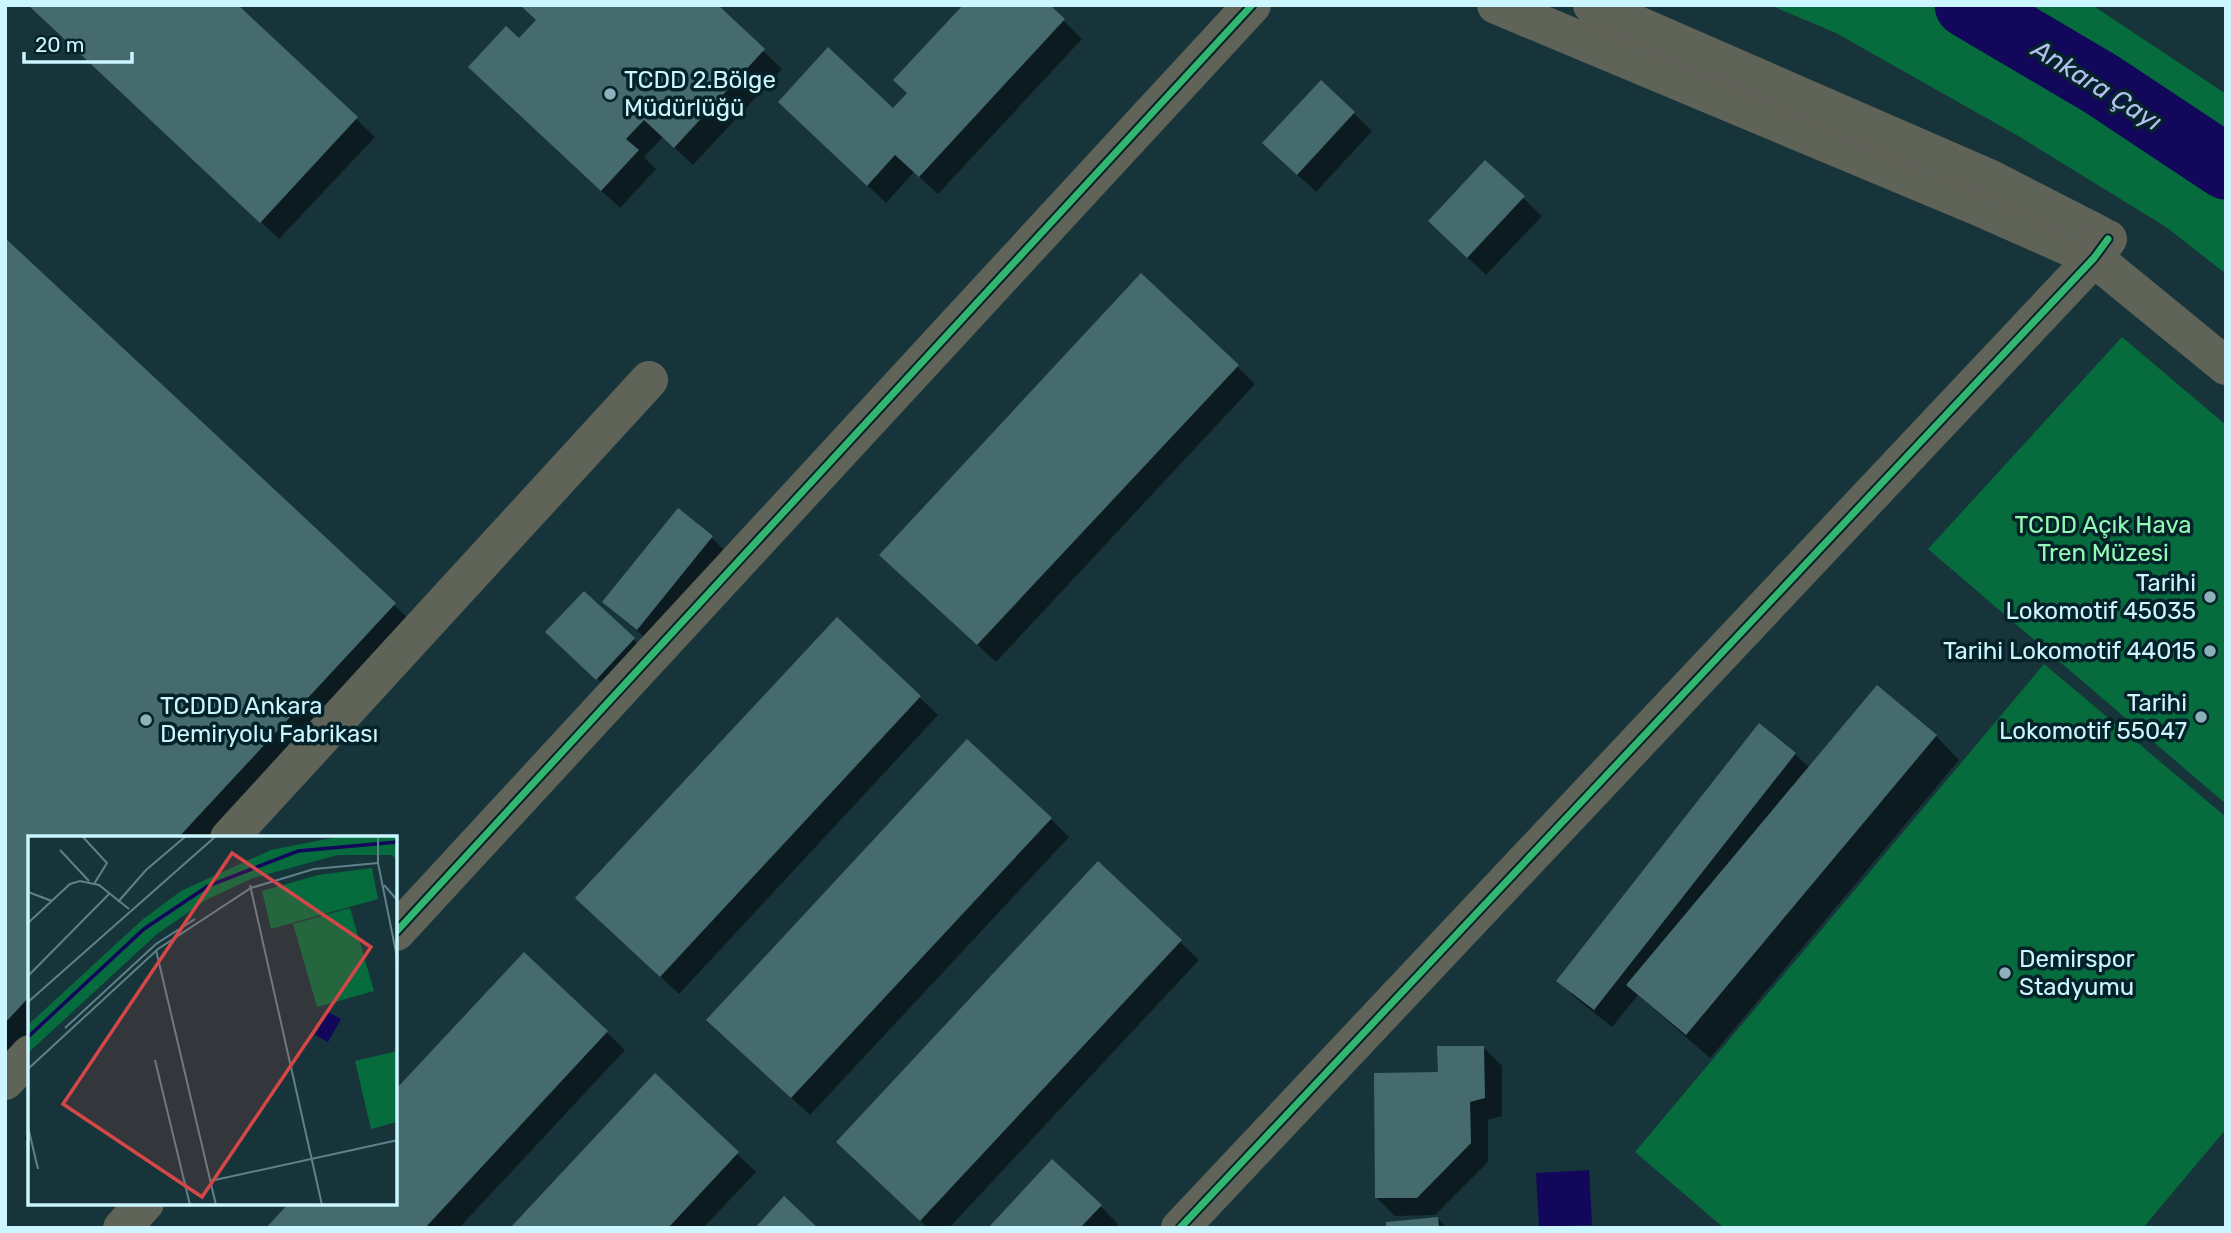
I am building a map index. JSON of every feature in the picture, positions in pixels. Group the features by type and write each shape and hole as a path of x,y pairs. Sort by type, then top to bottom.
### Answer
{"street":[{"path":"397,931 1252,5"},
{"path":"1496,5 1968,203 2101,249 2226,366"},
{"path":"1592,5 1991,179 2226,333"},
{"path":"1180,1228 2101,249"},
{"path":"231,836 649,380"},
{"path":"5,1081 28,1056"}],"green space":[{"path":"1770,5 2092,5 2226,94 2226,274 2166,227 2020,137 1836,33"},
{"name":"TCDD Açık Hava Tren Müzesi","path":"2122,337 2226,425 2226,804 1928,549"},
{"name":"Demirspor Stadyumu","path":"2044,664 2226,817 2226,1129 2143,1228 1724,1228 1635,1152"}],"shaded area":[{"path":"1589,1170 1592,1225 1539,1227 1536,1173"}],"building":[{"path":"28,5 238,5 358,117 260,223"},
{"name":"TCDD 2.Bölge Müdürlüğü","path":"520,5 718,5 765,49 674,148 644,120 626,139 639,150 601,191 468,67 506,26 519,38 536,20"},
{"path":"963,5 1050,5 1065,19 919,177 895,155 867,186 778,102 828,47 893,108 907,93 893,80"},
{"path":"1321,80 1355,112 1297,175 1262,143"},
{"path":"1485,160 1525,196 1467,258 1428,221"},
{"name":"TCDDD Ankara Demiryolu Fabrikası","path":"5,238 396,603 180,836 28,836 28,998 5,1023"},
{"path":"1141,273 1239,365 977,645 879,555"},
{"path":"678,508 713,536 637,630 602,602"},
{"path":"584,591 635,638 596,680 545,632"},
{"path":"837,617 921,696 660,977 575,898"},
{"path":"1877,685 1937,735 1686,1035 1626,985"},
{"path":"1759,723 1796,753 1594,1010 1556,981"},
{"path":"967,739 1052,818 791,1098 706,1020"},
{"path":"1098,861 1182,940 920,1221 836,1142"},
{"path":"524,952 608,1031 425,1228 266,1228 287,1205 397,1205 397,1088"},
{"path":"1437,1046 1484,1046 1485,1098 1470,1102 1471,1143 1417,1198 1375,1198 1374,1073 1438,1072"},
{"path":"655,1073 739,1152 668,1228 510,1228"},
{"path":"1052,1159 1102,1205 1080,1228 988,1228"},
{"path":"784,1196 818,1228 755,1228"},
{"path":"1438,1217 1439,1228 1386,1228 1386,1222"}],"waterway":[{"name":"Ankara Çayı","path":"1967,5 2101,84 2226,167"}],"cycle path":[{"path":"397,931 1252,5"},
{"path":"1180,1228 2094,258 2108,239"}],"place":[{"name":"TCDD 2.Bölge Müdürlüğü","path":"610,94"},
{"name":"Tarihi Lokomotif 45035","path":"2210,597"},
{"name":"Tarihi Lokomotif 44015","path":"2210,651"},
{"name":"Tarihi Lokomotif 55047","path":"2201,717"},
{"name":"TCDDD Ankara Demiryolu Fabrikası","path":"146,720"},
{"name":"Demirspor Stadyumu","path":"2005,973"}]}
